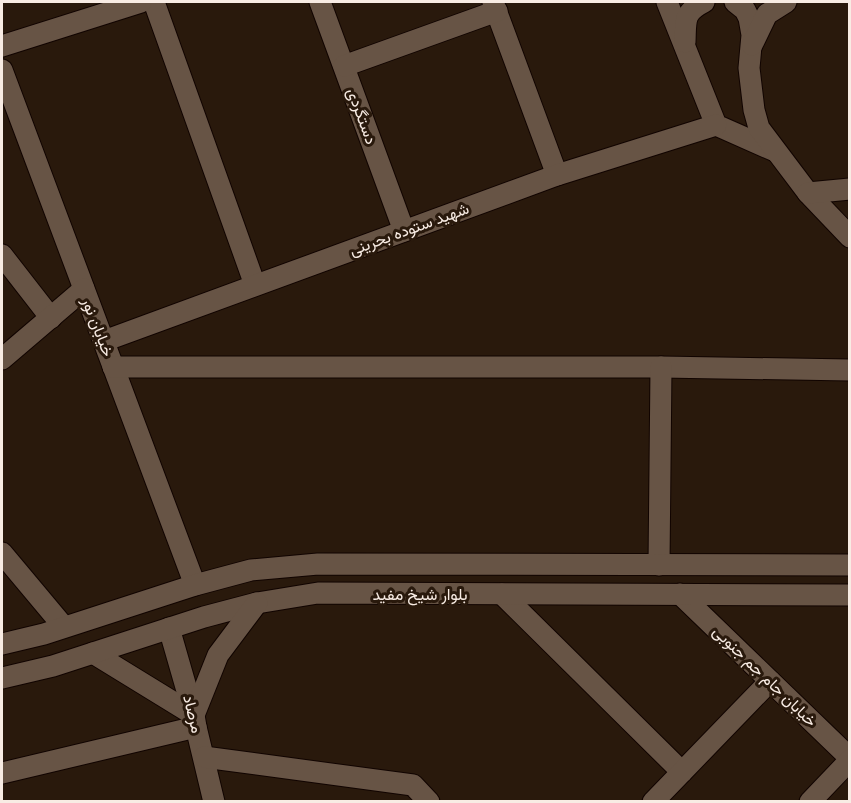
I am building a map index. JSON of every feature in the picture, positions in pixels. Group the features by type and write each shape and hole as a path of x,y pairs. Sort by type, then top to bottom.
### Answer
{"street":[{"path":"2,46 141,2"},
{"path":"154,2 255,285"},
{"name":"دستگردی","path":"320,2 404,231"},
{"path":"667,2 716,126 777,152"},
{"path":"685,49 687,17 690,10 704,2"},
{"path":"735,2 745,10 749,18 752,35 749,68 754,110 759,128 808,193 849,237"},
{"path":"751,48 767,14 786,2"},
{"path":"344,66 495,6 557,175"},
{"name":"خیابان نور","path":"2,70 195,585"},
{"name":"شهید ستوده بحرینی","path":"104,341 557,175 716,126"},
{"path":"808,193 849,189"},
{"path":"2,255 51,318"},
{"path":"2,359 84,289"},
{"path":"113,367 661,367 849,370"},
{"path":"659,565 661,367"},
{"path":"2,553 64,627"},
{"name":"بلوار شیخ مفید","path":"2,644 44,634 195,585 251,570 318,564 849,565"},
{"name":"بلوار شیخ مفید","path":"2,678 53,666 204,617 257,603 318,593 849,595"},
{"path":"502,594 682,772"},
{"name":"خیابان جام جم جنوبی","path":"681,594 849,759"},
{"path":"195,721 218,655 257,603"},
{"name":"مرصاد","path":"170,628 214,801"},
{"path":"93,653 195,721"},
{"path":"653,801 770,681"},
{"path":"2,773 195,721"},
{"path":"204,757 413,785 429,801"},
{"path":"810,801 849,759"},
{"path":"397,801 413,785"}]}
